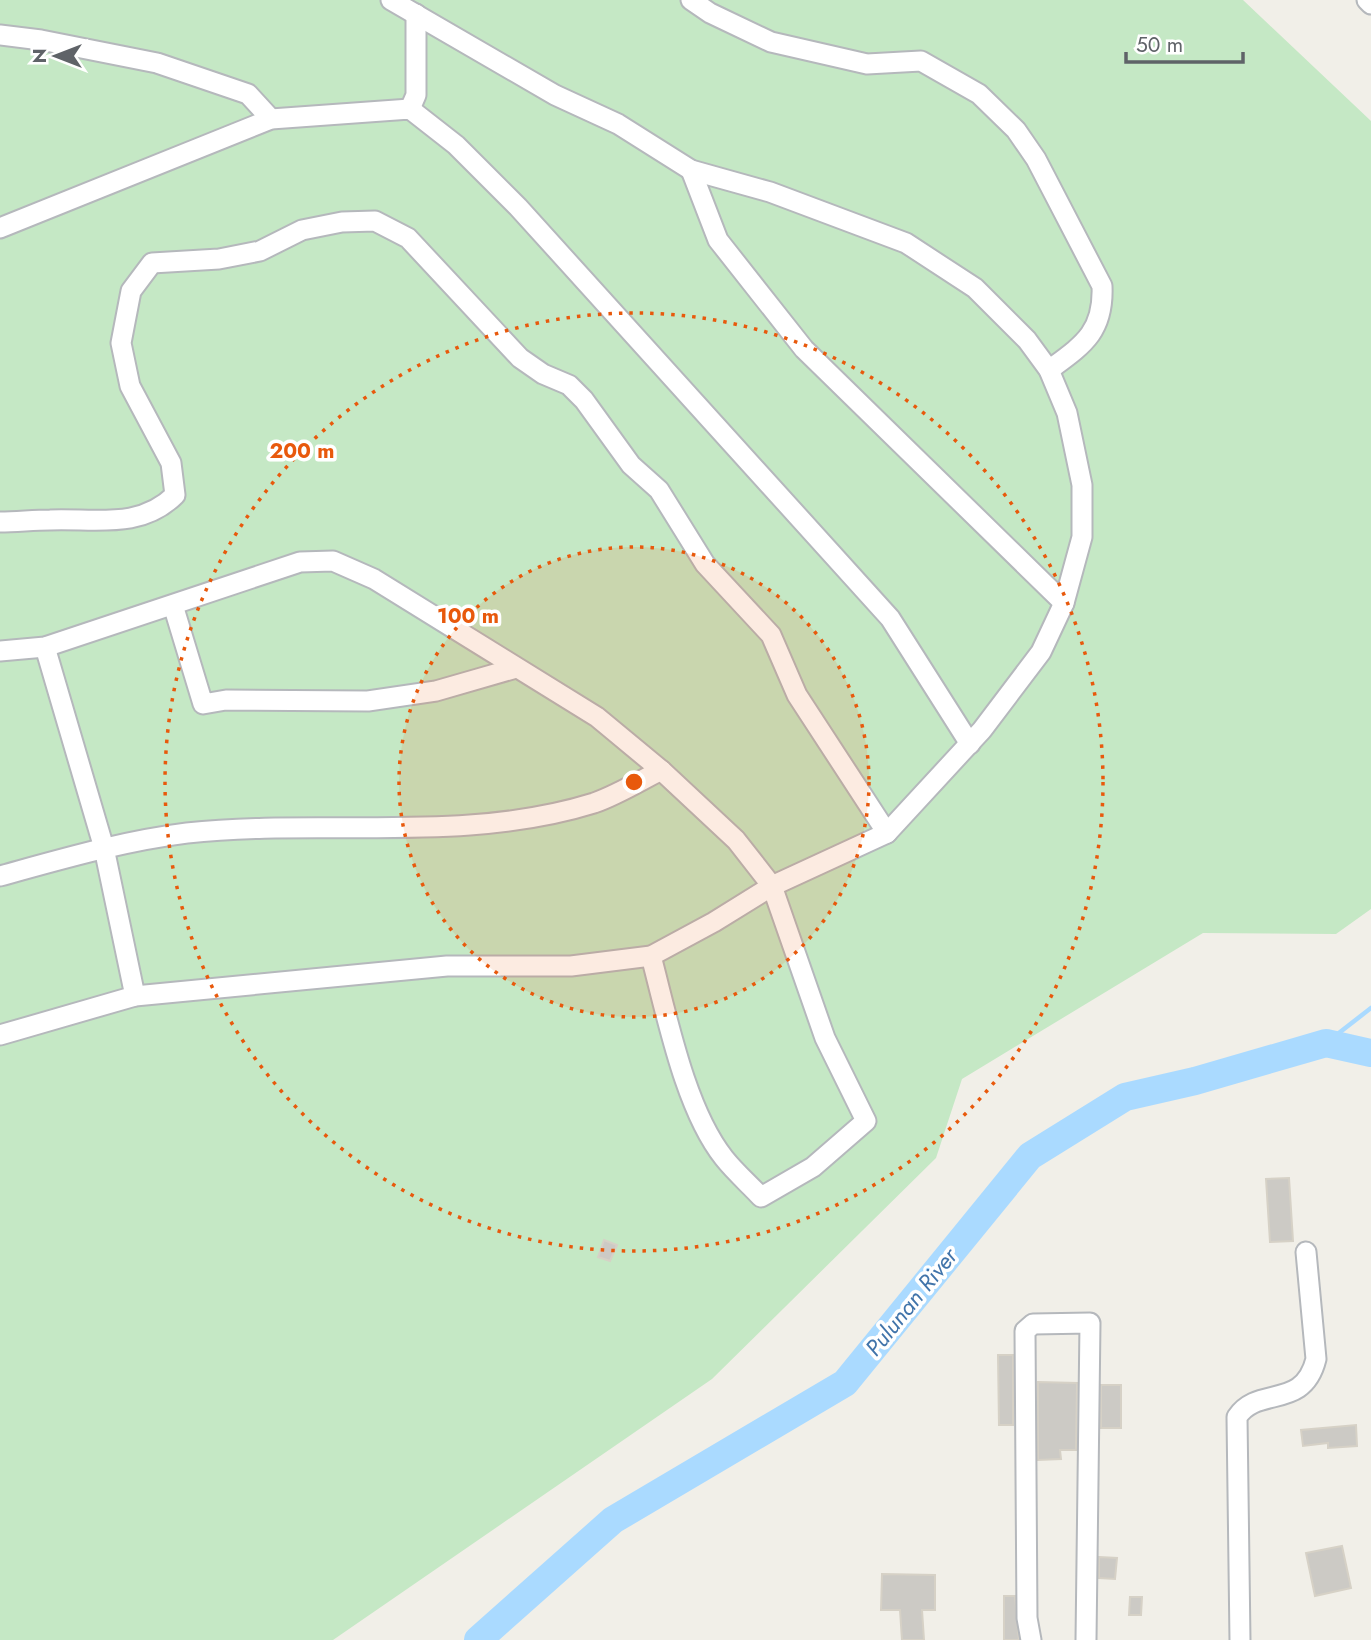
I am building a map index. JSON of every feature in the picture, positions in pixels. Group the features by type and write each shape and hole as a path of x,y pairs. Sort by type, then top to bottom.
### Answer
{"street":[{"path":"0,1035 135,996 447,967 571,967 651,956 772,886 887,833 970,744 1041,652 1063,603 1083,537 1082,485 1067,414 1049,370 1027,340 975,288 906,243 769,192 691,170 618,124 555,95 391,0"},
{"path":"691,0 710,13 771,42 867,64 921,61 979,94 1016,130 1036,159 1102,286 1103,309 1092,334 1081,347 1049,370"},
{"path":"1367,0 1371,4"},
{"path":"410,109 416,95 416,14"},
{"path":"0,36 41,40 157,63 248,94 271,119"},
{"path":"0,228 271,119 410,109 456,145 518,207 890,618 970,744"},
{"path":"691,170 718,240 804,349 1063,603"},
{"path":"0,522 93,522 137,518 163,506 174,495 171,463 130,386 121,343 131,291 152,263 219,259 260,251 302,230 342,222 374,221 408,238 520,358 543,374 569,385 584,400 631,465 659,490 705,565 771,635 797,695 887,833"},
{"path":"0,651 46,647 300,562 333,561 374,579 597,717 661,770 736,840 772,886 825,1038 866,1121 813,1167 761,1197 723,1157 699,1116 651,956"},
{"path":"173,605 203,704 226,700 368,701 436,691 516,668"},
{"path":"46,647 104,848 135,996"},
{"path":"0,876 104,848 186,834 280,827 467,826 534,818 597,802 661,770"},
{"path":"1240,1640 1237,1417 1243,1409 1299,1389 1312,1376 1316,1359 1306,1252"},
{"path":"1031,1640 1027,1618 1025,1331 1033,1324 1090,1323 1086,1640"}],"green space":[{"path":"0,0 1243,0 1371,121 1371,909 1336,934 1203,933 962,1079 936,1158 712,1379 333,1640 0,1640"}],"building":[{"path":"1289,1178 1293,1241 1270,1242 1266,1179"},
{"path":"604,1240 617,1245 610,1261 598,1257"},
{"path":"998,1355 1013,1355 1013,1425 999,1425"},
{"path":"1038,1382 1077,1383 1076,1450 1060,1450 1061,1459 1038,1460"},
{"path":"1101,1385 1121,1385 1121,1428 1101,1428"},
{"path":"1356,1425 1357,1446 1328,1448 1328,1443 1303,1446 1301,1430"},
{"path":"1342,1546 1351,1588 1315,1596 1306,1553"},
{"path":"1099,1557 1117,1558 1115,1579 1099,1578"},
{"path":"882,1574 935,1575 935,1610 922,1610 924,1640 902,1640 900,1610 881,1610"},
{"path":"1004,1596 1015,1596 1019,1640 1004,1640"},
{"path":"1130,1597 1142,1597 1141,1615 1129,1615"}],"waterway":[{"path":"1326,1043 1371,1008"},
{"name":"Pulunan River","path":"478,1640 613,1520 845,1383 1030,1156 1125,1097 1195,1081 1326,1043 1371,1053"}]}
